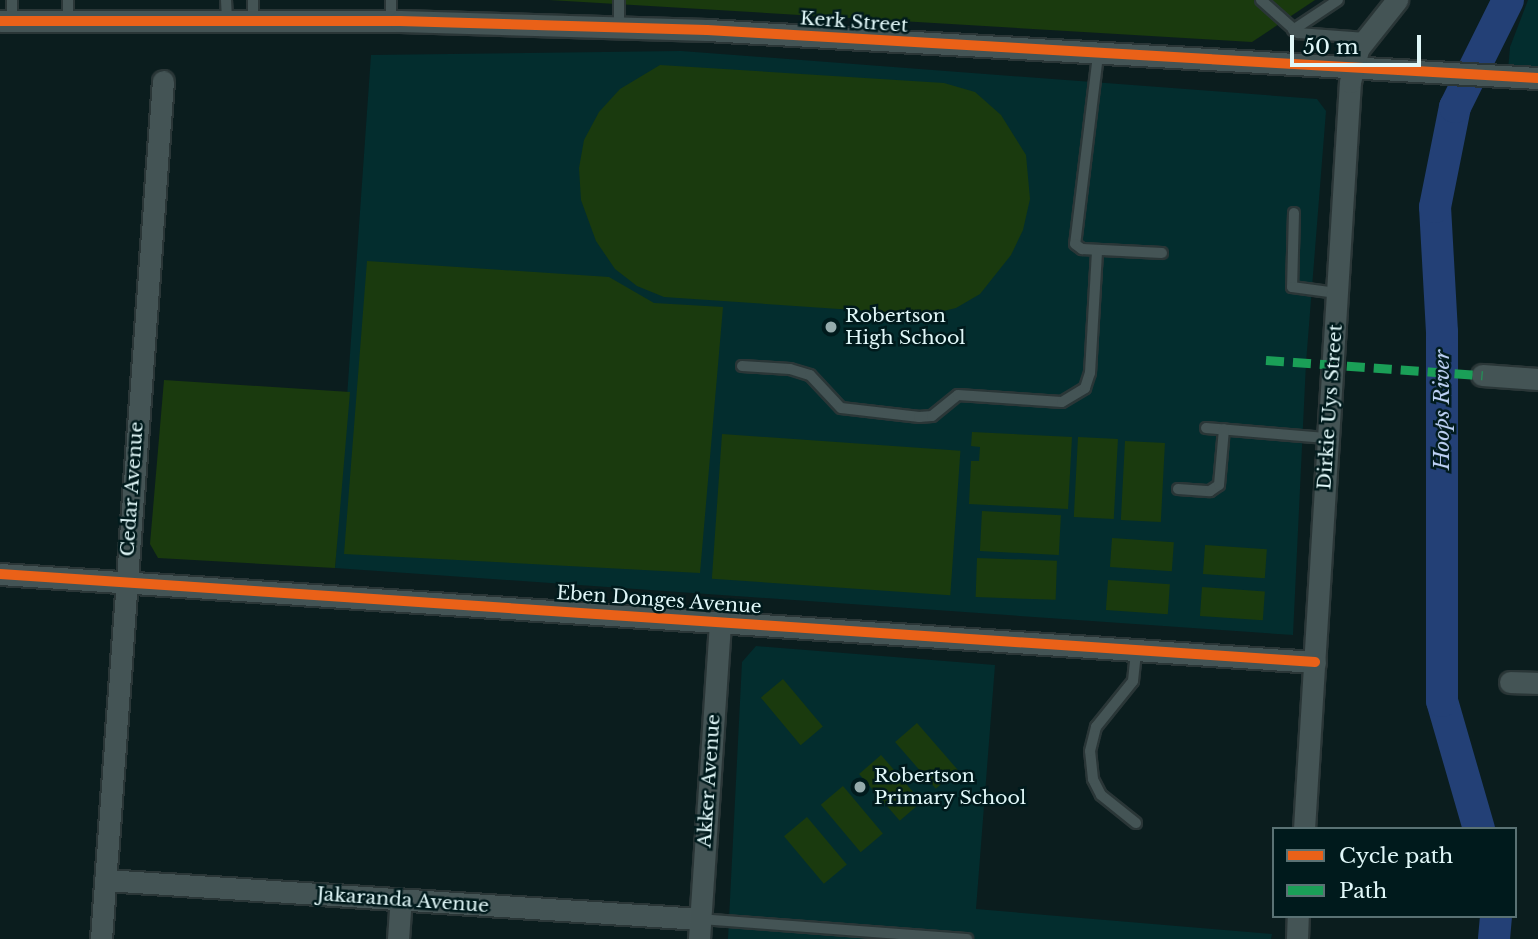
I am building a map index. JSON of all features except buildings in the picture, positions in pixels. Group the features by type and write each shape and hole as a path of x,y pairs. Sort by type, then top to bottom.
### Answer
{"street":[{"name":"Dirkie Uys Street","path":"1304,827 1326,438 1352,68 1366,38 1397,0"},
{"name":"Kerk Street","path":"6,22 68,22 226,10 391,10 619,27 1538,78"},
{"name":"Cedar Avenue","path":"101,939 163,81"},
{"path":"1482,375 1538,379"},
{"name":"Eben Donges Avenue","path":"0,574 1315,662"},
{"name":"Akker Avenue","path":"700,929 720,623"},
{"path":"1510,682 1538,684"},
{"name":"Jakaranda Avenue","path":"105,880 401,900 700,929"},
{"path":"398,939 401,900"},
{"path":"1297,939 1298,918"}],"lane":[{"path":"6,22 12,0"},
{"path":"68,0 68,22"},
{"path":"619,0 619,27"},
{"path":"1261,0 1293,30 1315,36 1366,38"},
{"path":"1293,30 1338,0"},
{"path":"1098,55 1073,236 1078,247 1162,253"},
{"path":"1294,213 1292,287 1338,293"},
{"path":"743,366 790,369 810,376 841,408 893,414 932,416 958,395 1062,402 1085,387 1090,373 1097,250"},
{"path":"1206,428 1326,438"},
{"path":"1178,489 1210,491 1219,485 1223,429"},
{"path":"1136,650 1133,681 1097,727 1090,751 1093,779 1101,794 1136,823"},
{"path":"700,929 967,939"}],"shaded area":[{"path":"1528,0 1538,0 1538,84 1507,82 1510,47"},
{"name":"Robertson High School","path":"681,51 1317,99 1326,111 1306,363 1293,635 335,568 371,55"},
{"name":"Robertson Primary School","path":"756,646 995,665 976,909 1272,934 1271,939 728,939 742,662"}],"green space":[{"path":"549,0 1315,0 1252,42"},
{"path":"660,65 944,83 975,92 1001,115 1026,155 1030,199 1023,230 1011,255 980,294 956,308 927,315 664,297 637,286 615,269 596,241 581,200 579,168 584,140 599,112 620,89"},
{"path":"367,261 609,277 654,303 723,307 700,573 344,554"},
{"path":"164,380 350,392 335,568 158,558 150,544"},
{"path":"972,432 1072,437 1068,509 969,504 971,461 979,461 980,447 971,446"},
{"path":"722,434 960,451 950,595 712,579"},
{"path":"1078,437 1118,439 1114,519 1074,517"},
{"path":"1125,441 1165,443 1161,522 1121,520"},
{"path":"982,511 1061,515 1059,555 980,551"},
{"path":"1112,538 1174,542 1172,571 1110,567"},
{"path":"1205,545 1267,549 1265,578 1203,574"},
{"path":"977,558 1057,561 1056,600 976,597"},
{"path":"1108,580 1170,584 1168,614 1106,610"},
{"path":"1202,587 1265,591 1263,620 1200,616"},
{"path":"783,679 823,726 801,745 761,698"},
{"path":"917,723 958,770 936,789 895,742"},
{"path":"881,755 922,802 900,821 859,774"},
{"path":"843,786 883,833 861,852 821,805"},
{"path":"807,817 847,864 824,884 784,836"}],"waterway":[{"name":"Hoops River","path":"1478,827 1442,701 1442,332 1435,207 1455,107 1508,0"},
{"name":"Hoops River","path":"1494,939 1496,918"}],"marked path":[{"path":"1266,360 1482,375"}],"cycle path":[{"path":"0,21 400,21 707,30 1538,78"},
{"path":"0,574 1315,662"}],"place":[{"name":"Robertson High School","path":"831,327"},
{"name":"Robertson Primary School","path":"860,787"}]}
